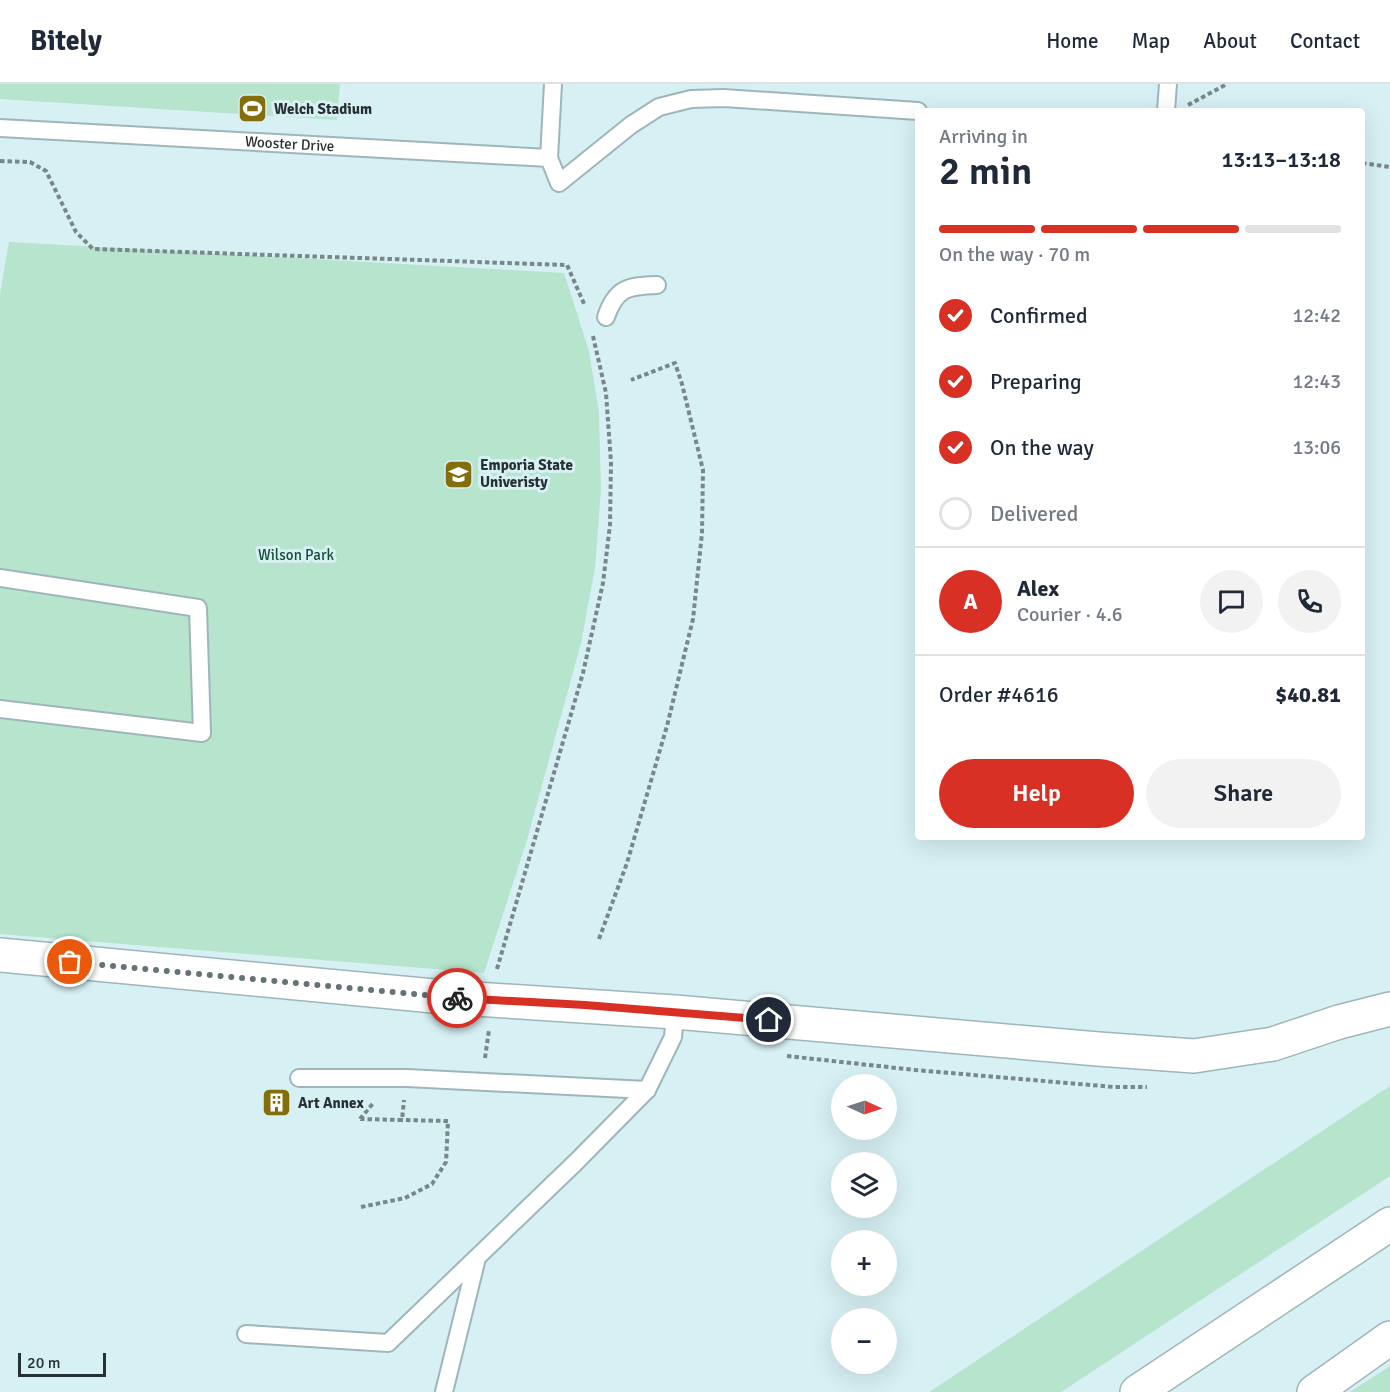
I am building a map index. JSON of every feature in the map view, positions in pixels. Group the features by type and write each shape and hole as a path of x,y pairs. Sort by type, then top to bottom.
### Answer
{"main road":[{"path":"0,955 444,997 675,1012 1098,1050 1194,1056 1273,1044 1339,1022 1390,1010"},
{"path":"1137,1392 1390,1224"},
{"path":"1314,1392 1390,1338"}],"lane":[{"path":"553,84 549,158 559,183 640,119 659,107 691,99 724,98 915,111"},
{"path":"1166,108 1168,84"},
{"name":"Wooster Drive","path":"0,128 549,158"},
{"path":"606,317 611,301 631,286 657,285"},
{"path":"0,578 198,608 202,733 0,709"},
{"path":"246,1334 388,1343 647,1090 674,1037 675,1012"},
{"path":"299,1078 407,1078 647,1090"},
{"path":"444,1392 477,1257"}],"path":[{"path":"1187,106 1227,84"},
{"path":"0,161 30,162 46,171 76,232 93,249 567,265 587,311"},
{"path":"1365,163 1390,167"},
{"path":"495,976 583,674 603,583 610,525 611,462 606,393 592,332"},
{"path":"599,939 627,863 668,726 693,619 702,533 703,470 675,363 631,380"},
{"path":"481,1083 489,1028"},
{"path":"402,1120 407,1078"},
{"path":"360,1119 448,1121 446,1162 432,1184 405,1198 361,1207"}],"green space":[{"name":"Welch Stadium","path":"0,84 340,84 337,120 0,99"},
{"name":"Wilson Park","path":"9,242 564,273 589,351 599,412 601,490 595,568 581,643 527,840 484,973 0,934 0,294"},
{"path":"1390,1086 1390,1176 1061,1392 929,1392"},
{"path":"1390,1366 1390,1392 1350,1392"}],"way so far":[{"path":"70,962 457,998"}],"place":[{"name":"Welch Stadium","path":"253,109"},
{"name":"Emporia State Univeristy","path":"459,474"},
{"name":"Art Annex","path":"277,1103"}],"route":[{"path":"457,998 585,1005 769,1020"}]}
